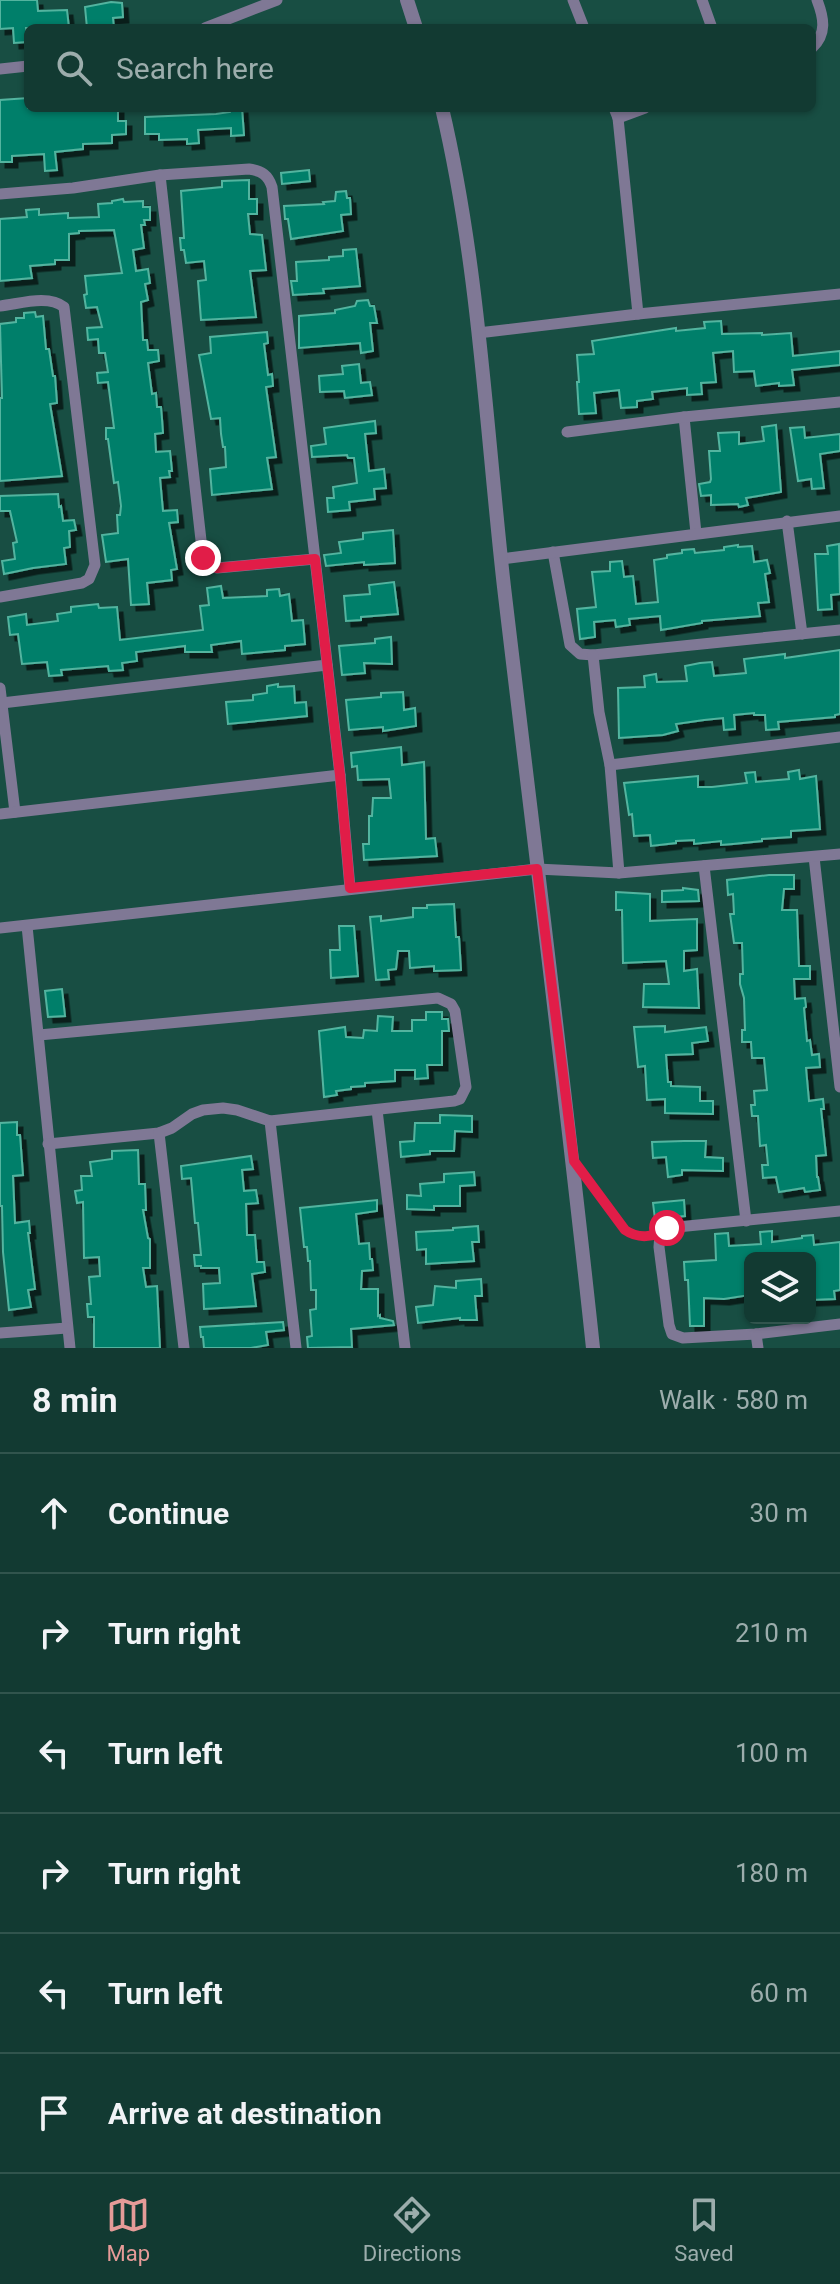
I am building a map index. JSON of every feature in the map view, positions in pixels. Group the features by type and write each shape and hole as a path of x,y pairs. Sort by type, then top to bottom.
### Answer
{"street":[{"path":"215,24 277,0"},
{"path":"407,0 415,24"},
{"path":"573,0 582,24"},
{"path":"702,0 711,24"},
{"path":"816,44 824,29 817,0"},
{"path":"0,69 24,66"},
{"path":"443,112 464,222 478,333 501,559 574,1161 593,1348"},
{"path":"616,113 638,314"},
{"path":"0,194 73,188 160,175 249,169 261,171 269,178 340,775 350,888"},
{"path":"160,175 203,558 206,565 217,568 315,559"},
{"path":"478,333 840,294"},
{"path":"0,306 48,300 64,307 95,565 89,579 82,583 0,597"},
{"path":"567,432 840,402"},
{"path":"684,417 696,533"},
{"path":"501,559 840,516"},
{"path":"787,521 802,634"},
{"path":"553,552 570,645 580,654 840,630"},
{"path":"593,655 599,712 610,765 619,873"},
{"path":"2,703 327,665"},
{"path":"0,688 15,812"},
{"path":"610,765 840,737"},
{"path":"0,814 340,775"},
{"path":"0,928 537,869 619,873 840,854"},
{"path":"814,857 834,965 840,1087"},
{"path":"704,866 746,1221"},
{"path":"27,926 70,1348"},
{"path":"39,1035 438,998 455,1011 466,1087 460,1099 454,1101 270,1121 237,1110 203,1110 159,1133 48,1144"},
{"path":"377,1110 405,1348"},
{"path":"270,1121 296,1348"},
{"path":"159,1133 184,1348"},
{"path":"840,1211 667,1228 660,1234 659,1247 672,1334 683,1338 756,1334 840,1324"},
{"path":"0,1333 67,1328"},
{"path":"756,1334 758,1348"}],"path":[{"path":"574,1161 625,1230 634,1236 660,1234"}],"building":[{"path":"0,0 37,0 38,11 67,10 69,24 24,24 24,42 14,43 13,28 0,29"},
{"path":"122,3 123,17 113,18 114,24 87,24 85,7"},
{"path":"24,98 24,112 118,112 118,121 126,121 126,134 112,135 112,143 83,144 83,149 55,152 57,170 45,171 44,154 12,156 12,162 0,162 0,100"},
{"path":"242,112 244,135 231,136 231,128 198,130 199,143 187,144 187,139 159,140 159,134 145,134 145,117"},
{"path":"309,170 310,181 282,184 281,173"},
{"path":"249,180 249,199 257,199 257,214 248,214 250,234 262,235 266,270 250,271 256,317 201,320 198,281 206,280 204,261 186,263 184,250 181,250 180,238 184,238 181,191 222,187 222,181"},
{"path":"346,191 347,198 350,198 351,214 341,215 343,231 291,239 284,206 324,204 335,201 336,192"},
{"path":"123,199 124,202 143,201 143,207 150,207 150,220 144,220 145,225 141,225 144,248 133,250 136,271 148,269 150,283 145,284 148,300 141,302 143,340 147,340 148,350 158,350 159,361 148,363 152,394 156,393 157,407 161,407 163,433 155,434 156,452 170,451 170,477 160,478 163,511 177,510 178,522 169,523 177,569 171,570 172,580 147,583 149,604 131,605 128,559 106,562 102,535 118,533 117,515 120,515 121,506 106,439 106,428 114,428 108,382 98,383 97,373 108,372 105,353 99,353 98,339 88,340 87,328 102,327 97,307 86,308 84,295 87,294 85,276 122,273 114,230 69,234 69,260 30,266 32,278 0,281 0,219 27,217 26,210 39,209 39,215 68,213 68,218 99,217 98,204"},
{"path":"356,249 360,286 293,295 291,281 297,281 296,262 329,260 329,257 343,256 343,250"},
{"path":"368,300 370,306 374,306 377,323 370,323 373,351 361,353 360,343 299,348 299,316 335,313 335,310 355,306 357,301"},
{"path":"35,312 36,317 43,316 46,349 49,349 55,376 57,403 50,404 62,476 0,481 0,324 16,322 16,318 24,318 24,313"},
{"path":"721,321 722,334 791,333 793,356 840,351 840,365 792,370 794,385 756,386 754,371 734,372 733,351 713,353 716,382 701,383 702,394 687,395 687,388 652,392 653,399 637,401 637,407 621,408 619,390 594,393 596,413 579,414 577,355 594,354 592,341 676,328 676,331 705,328 704,322"},
{"path":"267,332 268,343 264,344 268,375 272,374 273,386 266,387 276,457 267,458 272,489 212,495 210,469 226,467 225,447 220,418 211,419 199,355 211,353 210,337"},
{"path":"359,364 361,383 370,382 372,395 345,398 344,391 320,392 319,376 343,374 342,366"},
{"path":"375,421 376,433 365,434 369,471 384,469 386,488 374,489 375,499 349,502 350,510 328,512 327,498 334,498 333,487 357,483 354,458 347,455 312,457 311,446 326,444 324,428"},
{"path":"776,425 781,492 746,498 748,505 739,507 738,504 711,505 711,495 701,496 699,484 711,479 709,451 720,451 718,433 739,432 739,444 764,441 762,427"},
{"path":"804,427 805,438 840,434 840,451 820,454 824,488 812,489 811,479 798,481 790,428"},
{"path":"58,494 63,521 74,520 76,530 69,531 70,547 64,548 66,564 4,574 2,561 15,559 13,543 17,542 10,511 0,511 0,496"},
{"path":"393,530 395,563 326,566 324,555 341,553 339,542 363,539 363,533"},
{"path":"839,544 840,594 831,595 832,609 818,610 815,554 828,554 827,546"},
{"path":"738,545 752,546 754,562 767,560 770,573 765,574 769,602 758,603 760,616 702,621 661,630 660,616 629,619 630,625 616,627 615,620 594,622 595,637 580,639 577,609 596,607 592,572 610,571 610,562 622,561 624,577 633,576 636,604 658,602 654,560 682,553 682,550 694,549 695,553"},
{"path":"394,582 398,614 346,621 344,596 370,594 369,585"},
{"path":"221,586 223,598 267,596 267,590 279,589 280,596 289,594 292,621 303,620 305,644 285,646 285,650 242,654 241,641 211,645 212,652 185,652 185,646 136,652 137,661 122,663 123,670 109,671 108,666 61,670 62,675 49,676 47,662 22,664 18,634 10,635 8,617 26,614 27,625 58,621 57,614 71,612 71,607 98,604 99,608 117,607 120,640 203,630 200,606 209,605 207,588"},
{"path":"391,637 392,664 364,663 365,673 342,675 339,646 375,643 375,639"},
{"path":"840,650 840,714 835,717 778,722 779,729 766,730 765,715 754,713 734,715 735,729 724,730 723,718 676,724 678,731 663,735 619,738 618,688 645,687 644,676 656,674 657,682 687,681 685,666 712,662 714,676 746,673 744,659 785,654 785,658"},
{"path":"278,684 278,687 294,686 295,703 306,702 307,716 228,724 226,702 253,700 253,695 267,693 267,686"},
{"path":"403,692 404,710 415,708 416,726 383,731 383,727 349,730 346,700"},
{"path":"401,747 402,765 424,762 426,839 435,838 437,856 364,860 363,844 369,844 369,816 372,816 373,798 391,798 389,779 358,780 357,766 352,767 351,753"},
{"path":"799,770 800,779 816,776 820,829 791,831 791,837 721,845 721,841 694,844 694,840 651,846 650,835 634,836 624,783 698,776 698,787 712,787 747,783 745,773 755,772 756,782 789,779 788,772"},
{"path":"794,875 794,889 784,889 782,910 797,910 799,966 810,966 810,979 794,979 795,999 805,998 807,1041 810,1040 812,1055 819,1054 820,1067 806,1068 809,1101 823,1099 824,1109 821,1109 826,1155 816,1156 820,1190 805,1192 804,1188 779,1192 776,1177 763,1178 762,1165 768,1165 766,1145 760,1146 758,1116 752,1116 754,1091 767,1090 764,1058 752,1058 751,1042 742,1042 742,1030 745,1030 744,998 740,984 740,974 743,974 742,943 734,943 730,914 734,914 733,894 728,895 727,880"},
{"path":"683,888 698,890 699,901 662,902 662,891"},
{"path":"616,892 650,894 650,921 697,919 697,950 684,951 684,971 697,969 699,1008 643,1007 644,984 669,984 666,961 623,963 622,910 616,910"},
{"path":"454,904 461,970 434,971 434,966 410,968 409,951 398,951 396,969 388,970 389,979 376,980 370,917 381,916 381,921 413,917 413,908"},
{"path":"339,926 354,926 358,976 331,978 330,950 340,950"},
{"path":"62,989 65,1016 48,1017 45,991"},
{"path":"426,1012 442,1012 442,1019 448,1019 449,1031 442,1031 442,1065 427,1065 428,1078 415,1079 415,1070 395,1070 395,1081 365,1083 365,1086 336,1091 337,1095 324,1097 319,1031 345,1027 346,1037 363,1038 364,1030 377,1031 378,1016 393,1017 392,1031 412,1031 412,1020 426,1020"},
{"path":"665,1026 665,1032 706,1027 708,1041 692,1043 693,1054 666,1055 668,1082 671,1086 700,1087 700,1101 713,1101 713,1114 665,1113 665,1099 647,1100 645,1066 638,1067 634,1027"},
{"path":"440,1115 472,1116 472,1132 455,1131 454,1151 430,1151 430,1154 401,1157 400,1142 414,1141 415,1123 440,1123"},
{"path":"17,1122 23,1175 13,1176 15,1223 29,1221 35,1289 28,1290 31,1307 9,1310 0,1206 0,1123"},
{"path":"706,1141 705,1157 723,1158 723,1171 682,1170 682,1175 668,1177 666,1157 653,1158 652,1142"},
{"path":"138,1150 139,1184 145,1184 146,1210 143,1210 150,1239 150,1268 143,1268 146,1287 157,1286 160,1348 94,1348 94,1317 88,1317 87,1304 91,1304 89,1277 100,1276 99,1257 84,1258 83,1202 77,1203 75,1191 82,1190 81,1176 92,1176 90,1162 112,1159 112,1151"},
{"path":"251,1156 253,1169 242,1170 244,1191 256,1190 258,1203 246,1204 247,1235 255,1235 257,1262 264,1262 265,1272 252,1274 256,1306 204,1309 203,1284 220,1283 219,1268 195,1266 194,1255 201,1255 198,1223 195,1223 191,1178 182,1179 181,1166"},
{"path":"474,1172 475,1185 460,1186 460,1206 434,1206 434,1210 407,1209 407,1195 421,1196 420,1184 444,1182 444,1174"},
{"path":"377,1200 377,1211 356,1214 359,1244 369,1243 373,1270 362,1271 361,1289 378,1289 378,1316 393,1321 394,1325 351,1329 352,1347 308,1348 307,1337 312,1336 310,1310 316,1309 316,1290 311,1290 310,1261 307,1247 304,1247 300,1208"},
{"path":"684,1200 685,1216 655,1219 653,1203"},
{"path":"478,1226 479,1242 472,1242 474,1261 426,1264 426,1249 417,1250 416,1232"},
{"path":"772,1231 772,1242 813,1235 814,1245 840,1242 840,1290 834,1291 835,1299 816,1300 816,1252 744,1252 744,1296 704,1298 704,1326 690,1326 684,1262 716,1260 715,1234 728,1233 729,1246 761,1244 760,1232"},
{"path":"481,1279 482,1296 475,1296 477,1320 460,1318 418,1323 416,1307 433,1305 435,1286 456,1288 456,1281"},
{"path":"283,1322 284,1330 266,1332 268,1345 204,1348 201,1337 200,1327"}],"route":[{"path":"203,558 206,565 217,568 315,559 350,888 537,869 574,1161 625,1230 634,1236 644,1237 660,1234 667,1228"}]}
